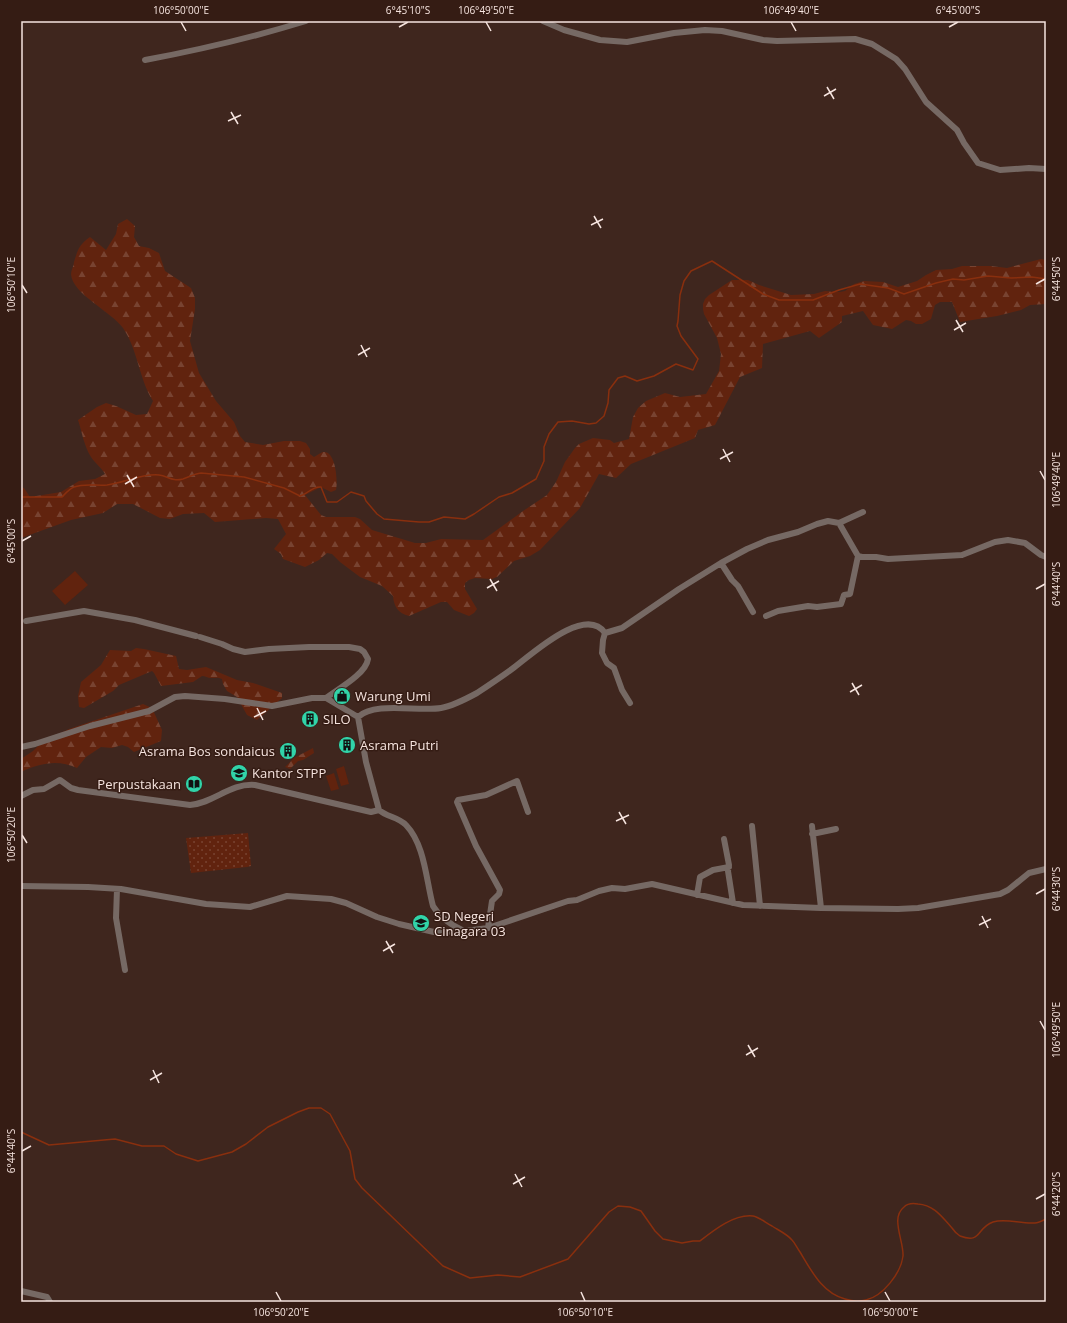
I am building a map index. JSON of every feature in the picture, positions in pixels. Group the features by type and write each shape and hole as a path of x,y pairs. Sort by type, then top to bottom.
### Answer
{"street":[{"path":"145,60 226,42 306,21"},
{"path":"544,21 564,30 600,40 627,42 674,33 705,30 722,31 763,40 854,39 872,44 896,59 926,102 957,130 978,163 1000,170 1034,168 1046,169"},
{"path":"605,633 622,628 679,589 747,548 828,521 839,523 863,512"},
{"path":"766,616 808,606 817,607 841,604 844,595 850,594 858,556 839,523"},
{"path":"858,556 888,559 957,556 996,542 1012,540 1025,543 1041,555 1046,556"},
{"path":"721,563 732,580 738,586 753,612"},
{"path":"26,621 84,611 135,620 198,637 245,652 315,646 349,647 360,649 364,652 368,659 365,668 326,698"},
{"path":"358,717 367,711 377,709 435,709 456,704 477,693 502,676 542,644 583,624 596,625 602,628 605,633 602,653 607,663 614,668 622,690 630,703"},
{"path":"21,747 35,744 90,726 149,711 174,697 185,696 225,699 272,706 312,698 326,698 358,717 366,762 379,810 382,813 400,820 409,828 416,840 430,895 436,912 445,920 465,931"},
{"path":"21,796 33,790 44,789 58,781 62,781 71,788 78,790 190,805 198,804 234,787 245,784 371,812 379,810"},
{"path":"488,928 492,902 499,894 500,890 476,846 457,802 458,800 486,795 517,781 528,812"},
{"path":"752,826 760,906"},
{"path":"812,826 821,908"},
{"path":"812,834 836,829"},
{"path":"724,839 729,867 728,870 732,903"},
{"path":"697,895 700,877 713,870 729,867"},
{"path":"21,886 117,889 206,904 250,907 287,896 331,898 377,917 434,932 465,931 488,928 568,901 577,900 599,891 612,888 625,889 652,884 732,903 760,906 882,909 918,908 992,895 1008,890 1029,873 1046,869"},
{"path":"117,889 116,918 125,970"},
{"path":"21,1291 47,1297 50,1302"}],"green space":[{"path":"127,219 135,226 134,237 139,246 149,248 159,253 165,271 191,288 195,298 195,309 190,341 199,373 216,401 234,422 240,436 245,442 263,445 284,441 300,441 306,443 310,449 310,454 314,457 323,452 327,453 331,456 335,467 337,480 336,490 331,492 321,487 305,495 321,515 326,517 355,517 360,519 372,530 415,543 426,543 441,539 483,540 547,495 556,482 565,462 579,444 593,438 610,440 614,443 629,439 633,417 638,408 646,401 665,393 680,397 706,394 719,371 721,354 717,338 704,314 703,304 709,295 732,280 748,280 791,295 814,294 825,291 845,291 854,284 864,281 883,282 898,287 917,281 936,270 952,269 962,266 991,266 1007,268 1041,259 1046,260 1046,304 1030,305 1021,310 997,316 960,322 952,302 940,302 935,305 931,319 922,324 916,324 906,320 892,329 873,325 863,311 842,316 842,322 819,338 810,331 763,344 762,368 740,377 715,425 698,430 695,438 631,464 616,478 599,474 580,508 540,550 530,556 514,561 497,577 492,579 475,578 465,583 465,589 477,609 474,613 469,616 454,610 447,602 441,602 409,616 397,609 393,596 382,586 360,577 332,554 327,553 319,560 305,567 283,559 281,554 274,549 286,534 278,519 266,518 215,522 204,513 183,514 170,519 160,518 133,504 117,504 103,513 71,520 21,538 21,487 24,488 30,497 61,492 79,481 95,479 105,474 89,453 78,420 97,407 106,403 136,415 147,414 153,401 148,392 132,346 123,328 118,322 78,289 71,274 79,248 83,242 90,237 106,250 116,234 118,224"},
{"path":"75,571 88,585 65,605 52,591"},
{"path":"136,648 176,656 179,669 187,670 206,667 237,680 253,683 282,693 282,698 257,720 247,715 237,697 227,691 222,679 202,676 193,682 161,686 152,671 119,685 113,691 84,708 79,707 78,696 81,682 101,665 110,650 131,651"},
{"path":"143,704 152,708 162,730 161,741 134,752 128,747 122,745 112,748 101,747 86,757 77,768 70,765 49,763 35,766 21,772 21,759 33,751 41,743 69,729"},
{"path":"313,748 314,753 303,760 298,761 290,769 285,767 294,758"},
{"path":"344,766 349,784 341,786 336,769"},
{"path":"334,773 339,789 331,791 326,776"},
{"path":"248,833 251,866 191,873 186,838"}],"waterway":[{"path":"21,497 62,497 70,489 78,486 107,485 147,475 159,475 179,480 201,473 244,477 284,488 300,496 315,488 321,487 327,502 337,502 351,492 364,496 366,501 377,514 384,519 419,522 429,522 444,517 465,519 499,497 512,493 536,479 544,461 544,447 549,434 558,422 572,421 589,424 596,423 604,416 608,403 609,390 618,378 625,376 637,381 654,376 676,364 693,370 698,359 681,336 677,326 680,295 684,281 691,271 712,261 763,294 779,300 813,300 860,284 888,288 904,294 953,279 964,280 988,276 1011,278 1032,277 1046,279"},
{"path":"21,1132 49,1145 115,1139 142,1146 164,1146 176,1154 198,1161 232,1152 246,1144 268,1127 298,1112 309,1108 321,1108 330,1114 350,1151 355,1179 362,1188 443,1266 470,1278 498,1275 520,1277 568,1259 609,1212 618,1206 630,1207 641,1211 655,1231 663,1239 682,1243 700,1241 732,1220 746,1216 753,1216 790,1238 818,1280 830,1292 845,1299 861,1301 872,1298 885,1289 895,1276 902,1263 903,1250 898,1217 900,1212 907,1205 914,1203 933,1209 960,1236 967,1238 976,1237 984,1228 993,1222 1003,1221 1035,1223 1046,1219"}],"place":[{"name":"Warung Umi","path":"342,696"},
{"name":"SILO","path":"310,719"},
{"name":"Asrama Putri","path":"347,745"},
{"name":"Asrama Bos sondaicus","path":"288,751"},
{"name":"Kantor STPP","path":"239,773"},
{"name":"Perpustakaan","path":"194,784"},
{"name":"SD Negeri Cinagara 03","path":"421,923"}]}
